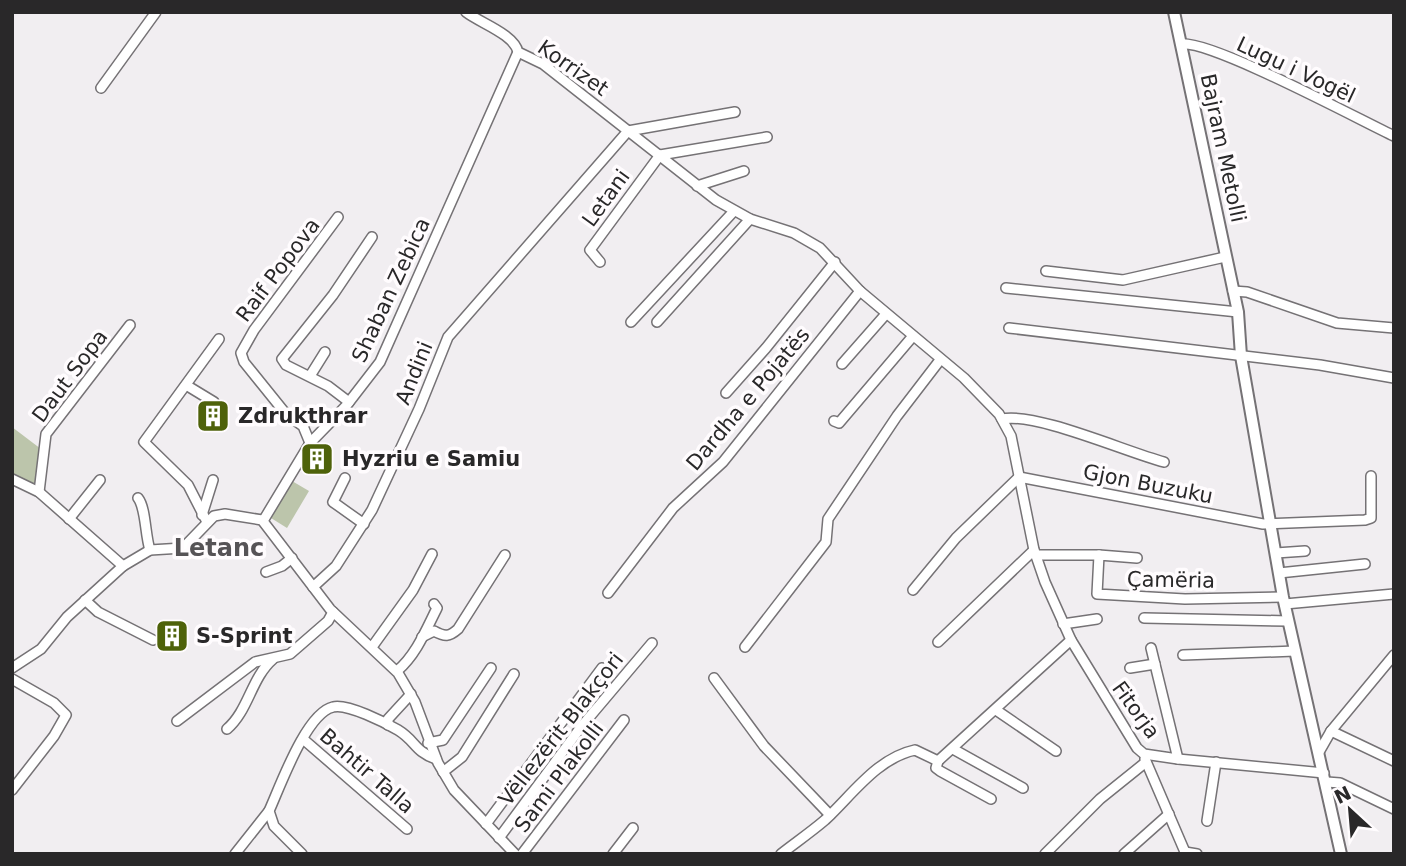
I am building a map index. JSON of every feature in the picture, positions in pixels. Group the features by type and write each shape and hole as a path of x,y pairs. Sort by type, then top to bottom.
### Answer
{"main road":[{"name":"Bajram Metolli","path":"1174,12 1238,312 1241,356 1284,601 1341,854"}],"street":[{"path":"101,88 156,12"},
{"name":"Korrizet","path":"466,12 508,39 517,46 518,52 543,64 697,186 734,211 794,233 820,248 860,292"},
{"name":"Lugu i Vogël","path":"1181,44 1196,44 1275,78 1394,136"},
{"name":"Shaban Zebica","path":"263,521 310,443 368,380 387,348 518,52"},
{"path":"628,131 735,112"},
{"name":"Andini","path":"313,587 336,566 364,524 402,448 448,337 628,131"},
{"path":"660,155 766,137"},
{"name":"Letani","path":"600,262 590,250 660,155"},
{"path":"697,186 744,171"},
{"path":"631,322 734,211"},
{"name":"Raif Popova","path":"310,443 303,426 286,414 249,368 241,353 254,330 338,217"},
{"path":"657,322 750,219"},
{"path":"349,402 336,390 286,365 282,359 333,295 372,237"},
{"path":"1046,271 1122,280 1226,257"},
{"path":"726,393 783,328 835,262"},
{"path":"1006,288 1238,312"},
{"path":"1233,291 1247,292 1337,323 1394,328"},
{"name":"Fitorja","path":"860,292 982,395 1002,419 1011,436 1035,553 1063,624 1111,708 1145,758 1216,762 1326,778 1394,809"},
{"name":"Dardha e Pojatës","path":"608,593 673,508 723,462 860,292"},
{"path":"842,364 886,314"},
{"name":"Daut Sopa","path":"39,492 46,434 130,325"},
{"path":"1009,328 1241,356 1394,378"},
{"path":"834,421 839,422 913,336"},
{"path":"204,519 188,485 145,442 219,339"},
{"path":"310,376 325,352"},
{"path":"745,647 826,542 828,519 897,416 940,360"},
{"path":"186,385 214,402"},
{"path":"1002,419 1044,425 1164,462"},
{"path":"913,590 975,519 1019,477"},
{"name":"Gjon Buzuku","path":"1019,477 1270,523 1371,518 1371,477"},
{"path":"345,478 333,502 364,524"},
{"path":"12,479 39,492 119,569"},
{"path":"69,519 100,480"},
{"path":"68,708 13,667 41,649 85,600 119,569 150,550 183,548 204,519 213,480"},
{"path":"138,498 143,503 143,524 150,550"},
{"path":"204,519 225,514 263,521"},
{"name":"Sami Plakolli","path":"263,521 333,612 397,671 411,694 428,743 454,790 515,854"},
{"path":"1276,553 1305,551"},
{"path":"939,642 1035,553"},
{"name":"Çamëria","path":"1035,553 1138,558"},
{"path":"372,647 413,590 432,554"},
{"path":"422,637 434,631 444,637 449,636 458,629 505,555"},
{"name":"Çamëria","path":"1098,555 1097,594 1100,595 1284,601"},
{"path":"266,572 282,566 292,558"},
{"path":"1279,573 1365,564"},
{"path":"1284,601 1394,594"},
{"path":"85,600 98,612 153,640"},
{"path":"397,671 407,663 422,637 437,608 434,604"},
{"path":"177,720 255,662 289,654 328,621 333,612"},
{"path":"1143,618 1288,621"},
{"path":"1063,624 1097,619"},
{"path":"991,799 940,771 936,768 938,761 1071,640"},
{"name":"Vëllezërit Blakçori","path":"499,838 581,727 652,643"},
{"path":"1151,648 1178,759"},
{"path":"1183,655 1296,651"},
{"path":"1319,752 1331,731 1394,654"},
{"path":"227,729 238,718 261,671 273,659"},
{"path":"1130,668 1155,664"},
{"path":"428,743 443,740 491,668"},
{"path":"486,824 602,668"},
{"path":"443,772 462,757 514,674"},
{"path":"714,678 764,746 830,815"},
{"path":"12,679 54,702 66,716 12,790"},
{"path":"388,725 388,719 411,694"},
{"path":"235,854 269,811 303,739 316,718 332,707 344,707 388,725 404,734 420,754 436,759"},
{"path":"996,710 1056,751"},
{"name":"Sami Plakolli","path":"522,854 624,720"},
{"path":"1331,731 1394,761"},
{"name":"Bahtir Talla","path":"303,739 407,829"},
{"path":"953,749 1023,788"},
{"path":"781,854 830,815 868,776 897,757 915,750 938,761"},
{"path":"1045,854 1145,758 1184,853 1197,854"},
{"path":"1207,821 1216,762"},
{"path":"269,811 274,826 302,854"},
{"path":"1125,854 1169,814"},
{"path":"613,854 633,828"}],"green space":[{"path":"12,427 41,449 36,485 12,476"},
{"path":"292,481 309,491 287,528 271,518"}],"place":[{"name":"Zdrukthrar","path":"213,416"},
{"name":"Hyzriu e Samiu","path":"317,459"},
{"name":"S-Sprint","path":"172,636"}],"district":[{"name":"Letanc","path":"219,548"}]}
